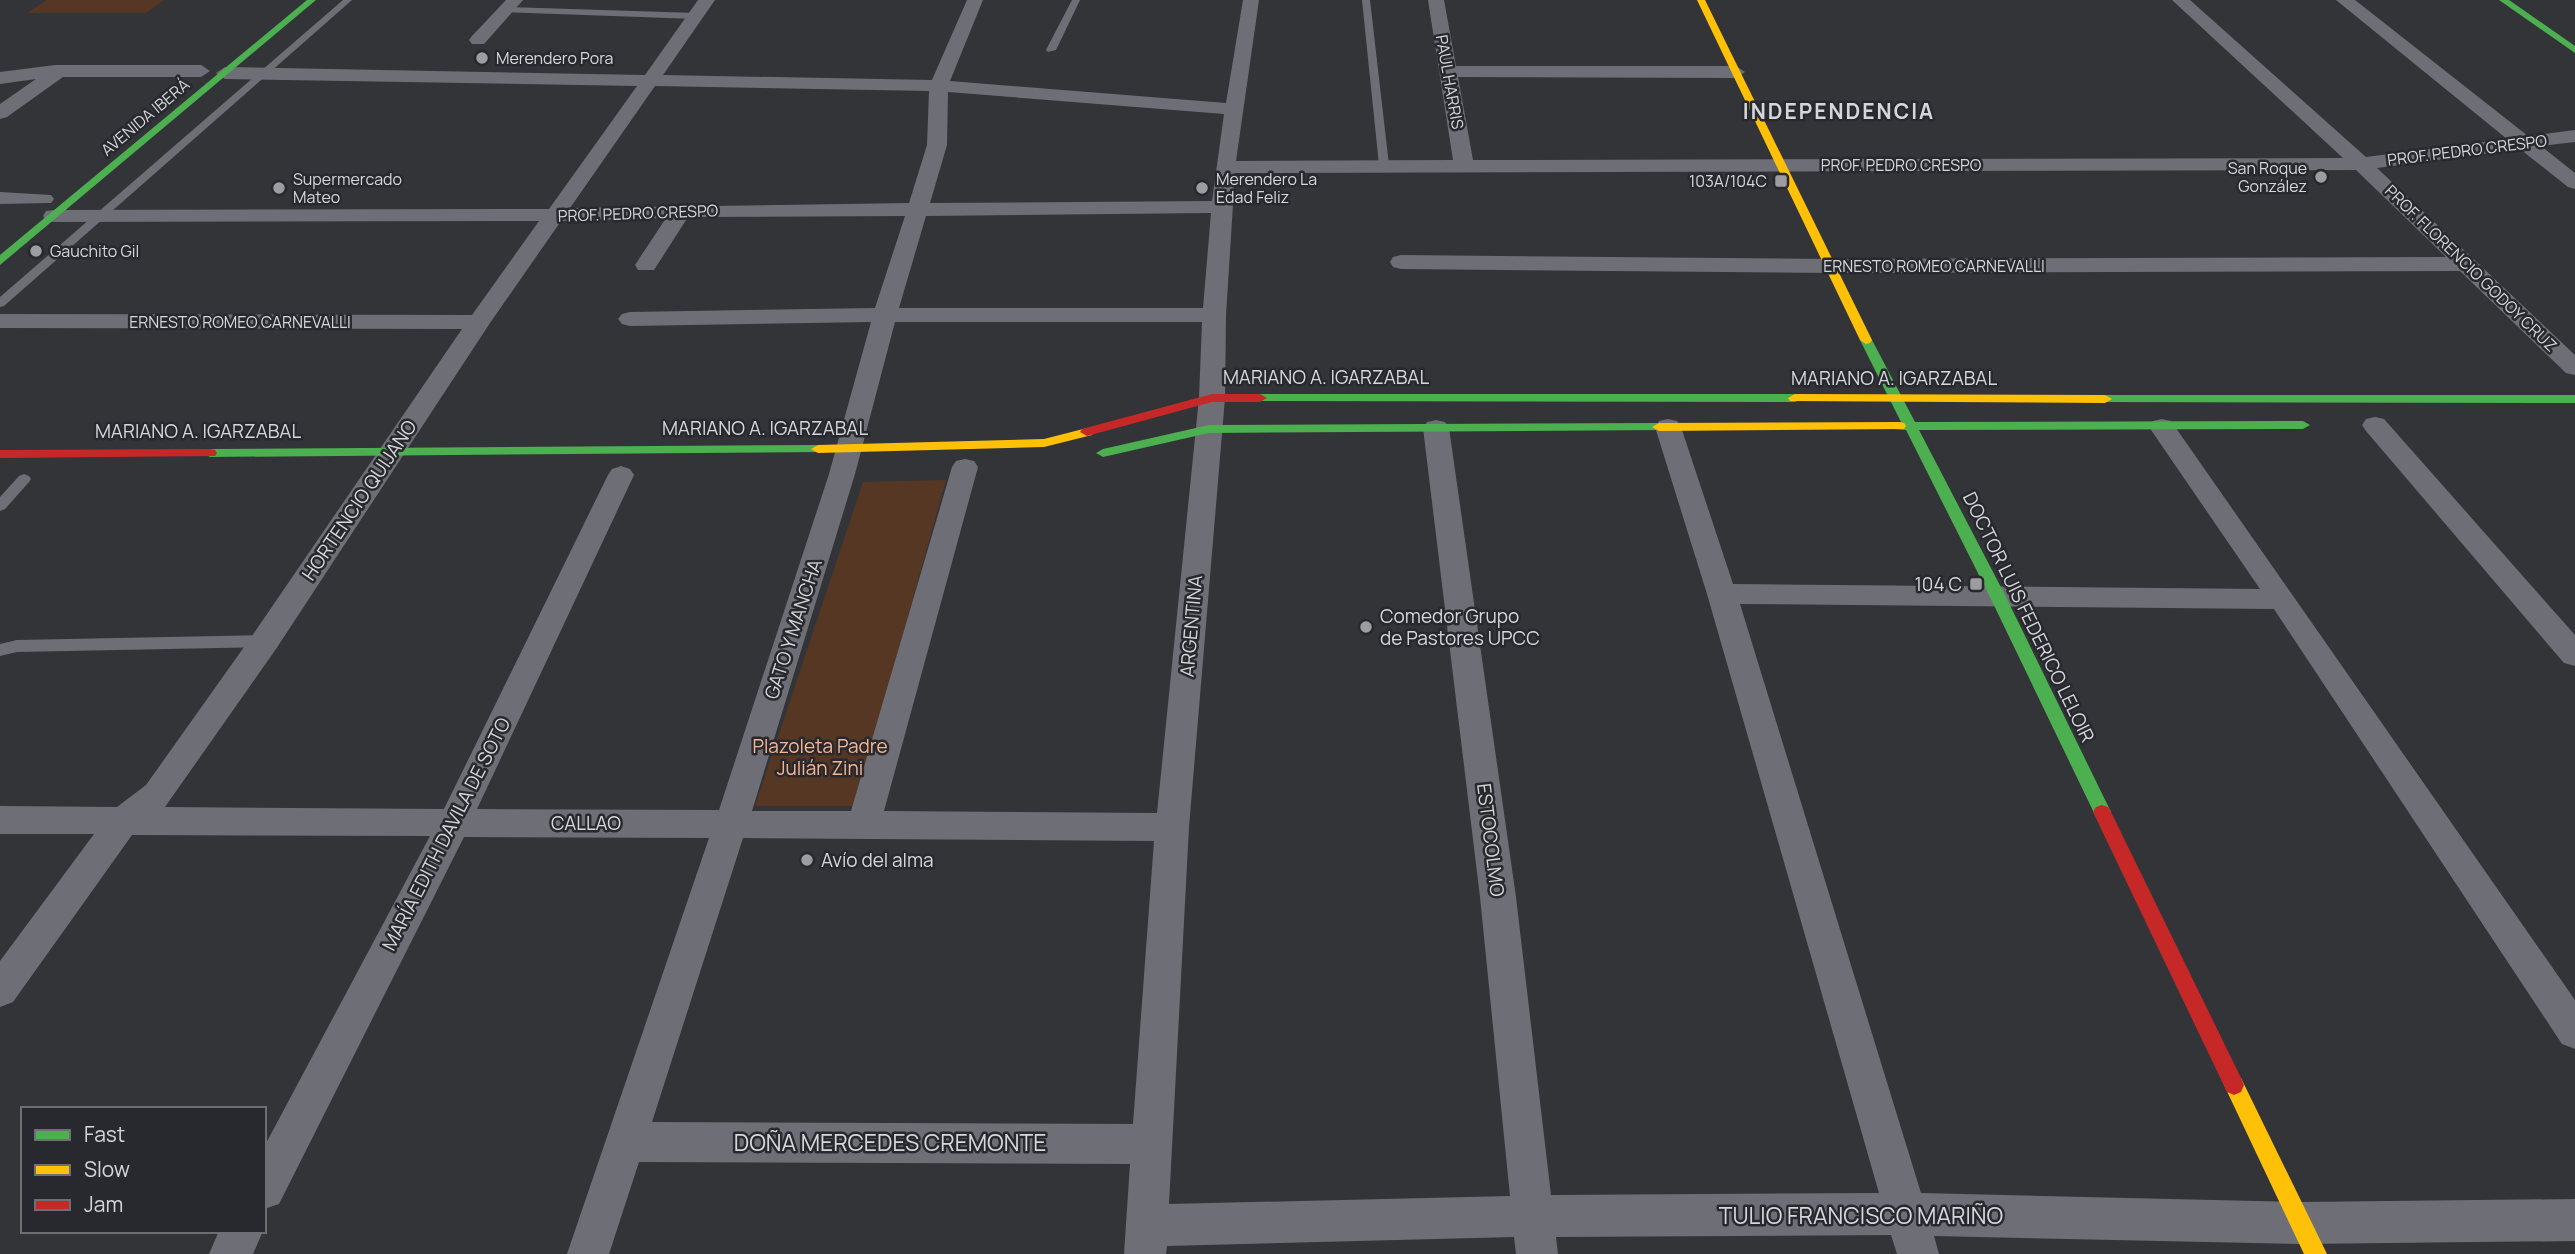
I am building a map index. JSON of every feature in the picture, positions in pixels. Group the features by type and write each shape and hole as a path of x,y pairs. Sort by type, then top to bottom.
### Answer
{"main road":[{"path":"240,39 288,0"},
{"name":"AVENIDA IBERÁ","path":"180,88 312,0"},
{"name":"DOCTOR LUIS FEDERICO LELOIR","path":"1701,0 1895,399 1997,595 2308,1239"},
{"path":"2503,0 2575,50"},
{"path":"2523,0 2575,35"},
{"name":"AVENIDA IBERÁ","path":"0,261 51,201 212,69"},
{"name":"AVENIDA IBERÁ","path":"26,213 51,201"},
{"name":"MARIANO A. IGARZABAL","path":"0,454 382,470 844,468 1044,443 1211,414 1895,399 2575,399"},
{"name":"MARIANO A. IGARZABAL","path":"1088,456 1211,414 1436,428 1910,429 2322,425"},
{"path":"0,480 31,479"}],"street":[{"name":"GATO Y MANCHA","path":"588,1254 732,824 844,468 885,315 937,145 939,86 975,0"},
{"name":"ARGENTINA","path":"1147,1239 1172,827 1211,414 1214,315 1225,167 1251,0"},
{"name":"PAUL HARRIS","path":"1436,0 1464,164"},
{"name":"PROF. FLORENCIO GODOY CRUZ","path":"2180,0 2361,164 2575,368"},
{"path":"2344,0 2575,183"},
{"path":"478,40 511,5"},
{"name":"HORTENCIO QUIJANO","path":"0,990 123,821 158,793 382,470 479,322 701,8"},
{"path":"0,78 58,71 212,69 939,86 1234,109"},
{"path":"0,113 58,71"},
{"path":"1449,71 1736,72"},
{"name":"PROF. PEDRO CRESPO","path":"1225,167 1464,164 2361,164 2575,136"},
{"name":"PROF. PEDRO CRESPO","path":"0,198 51,201 101,216 555,215 681,211 1222,207"},
{"path":"646,265 681,211"},
{"name":"ERNESTO ROMEO CARNEVALLI","path":"1401,262 1832,266 2467,264"},
{"path":"630,319 885,315 1214,315"},
{"name":"ERNESTO ROMEO CARNEVALLI","path":"0,321 479,322"},
{"path":"2379,425 2575,655"},
{"path":"1668,427 1722,594 1918,1254"},
{"path":"2162,427 2282,599 2575,1032"},
{"name":"ESTOCOLMO","path":"1436,428 1498,897 1535,1235"},
{"path":"864,823 965,467"},
{"name":"MARÍA EDITH DAVILA DE SOTO","path":"266,1185 454,822 621,475"},
{"path":"1722,594 2282,599"},
{"name":"CALLAO","path":"0,820 864,823 1172,827"},
{"name":"DOÑA MERCEDES CREMONTE","path":"627,1142 1153,1144"},
{"name":"TULIO FRANCISCO MARIÑO","path":"1147,1239 1535,1235 1906,1214 2308,1239 2575,1220"},
{"path":"230,1254 241,1233"}],"lane":[{"path":"0,303 348,0"},
{"path":"1051,50 1076,0"},
{"path":"1366,0 1384,165"},
{"path":"511,5 701,8"},
{"path":"0,506 31,479"},
{"path":"0,650 17,646 265,641"}],"green space":[{"path":"47,0 164,0 146,13 27,13"},
{"name":"Plazoleta Padre Julián Zini","path":"946,480 855,806 755,806 863,482"}],"traffic: fast":[{"path":"0,261 312,0"},
{"path":"2503,0 2575,50"},
{"path":"1866,340 1997,595 2102,812"},
{"path":"1260,398 1795,398"},
{"path":"2105,399 2575,399"},
{"path":"1899,426 2303,425"},
{"path":"1103,453 1209,429 1659,427"},
{"path":"210,453 818,449"}],"traffic: slow":[{"path":"1701,0 1866,340"},
{"path":"1795,398 2105,399"},
{"path":"1659,427 1899,426"},
{"path":"818,449 1044,443 1087,432"},
{"path":"2234,1085 2316,1254"}],"traffic: jam":[{"path":"1087,432 1212,398 1260,398"},
{"path":"0,454 210,453"},
{"path":"2102,812 2234,1085"}],"place":[{"name":"Merendero Pora","path":"482,58"},
{"name":"San Roque González","path":"2321,177"},
{"name":"103A/104C","path":"1781,181"},
{"name":"Supermercado Mateo","path":"279,188"},
{"name":"Merendero La Edad Feliz","path":"1202,188"},
{"name":"Gauchito Gil","path":"36,251"},
{"name":"104 C","path":"1976,584"},
{"name":"Comedor Grupo de Pastores UPCC","path":"1366,627"},
{"name":"Avío del alma","path":"807,860"}],"district":[{"name":"INDEPENDENCIA","path":"1839,112"}]}
